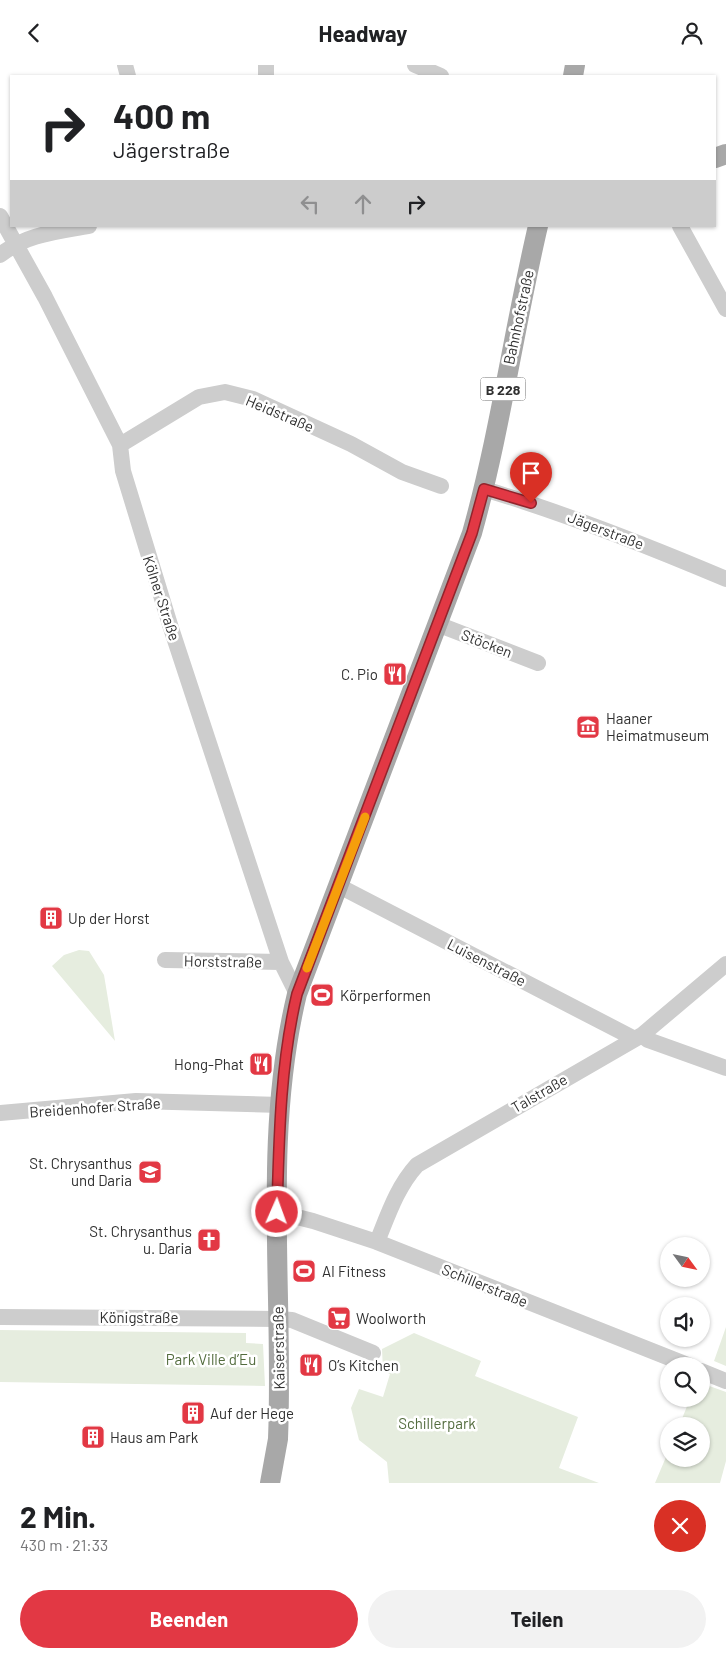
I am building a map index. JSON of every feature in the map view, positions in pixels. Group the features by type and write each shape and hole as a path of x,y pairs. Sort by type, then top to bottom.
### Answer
{"main road":[{"name":"Bahnhofstraße","path":"277,1212 281,1105 289,1026 297,994 472,533 484,489 514,329 538,227"},
{"name":"Kaiserstraße","path":"270,1483 278,1439 277,1212"}],"street":[{"path":"415,65 439,75"},
{"name":"Kölner Straße","path":"0,215 120,445 123,471 140,529 281,962 297,994"},
{"path":"0,255 16,243 46,234 84,227"},
{"path":"681,227 726,309"},
{"name":"Heidstraße","path":"120,445 199,397 225,392 253,399 351,445 402,472 441,487"},
{"name":"Jägerstraße","path":"484,489 548,508 623,535 726,579"},
{"name":"Stöcken","path":"437,624 538,663"},
{"name":"Luisenstraße","path":"339,886 638,1037 726,1068"},
{"name":"Horststraße","path":"166,960 281,962"},
{"name":"Talstraße","path":"377,1243 401,1186 417,1165 638,1037 726,964"},
{"name":"Breidenhofer Straße","path":"0,1113 136,1101 281,1105"},
{"name":"Schillerstraße","path":"277,1212 313,1221 377,1243 667,1357"},
{"name":"Königstraße","path":"0,1317 292,1320 373,1353"},
{"path":"710,1375 726,1381"}],"green space":[{"path":"79,950 89,951 104,975 115,1041 52,966 64,955"},
{"path":"726,1327 726,1366 714,1361"},
{"name":"Park Ville d’Eu","path":"0,1330 246,1333 246,1343 263,1344 265,1386 0,1382"},
{"name":"Schillerpark","path":"414,1333 481,1361 475,1376 578,1417 559,1468 599,1483 389,1483 387,1462 359,1440 351,1408 359,1389 383,1397 390,1374 383,1371 382,1349"},
{"path":"710,1386 726,1392 726,1461 720,1483 655,1483 662,1467 710,1467 710,1417 683,1417 687,1407 710,1407"}],"slow traffic":[{"path":"307,968 365,817"}],"place":[{"name":"C. Pio","path":"395,674"},
{"name":"Haaner Heimatmuseum","path":"588,727"},
{"name":"Up der Horst","path":"51,918"},
{"name":"Körperformen","path":"322,995"},
{"name":"Hong-Phat","path":"261,1064"},
{"name":"St. Chrysanthus und Daria","path":"150,1172"},
{"name":"St. Chrysanthus u. Daria","path":"209,1240"},
{"name":"AI Fitness","path":"304,1271"},
{"name":"Woolworth","path":"339,1318"},
{"name":"O’s Kitchen","path":"311,1365"},
{"name":"Auf der Hege","path":"193,1413"},
{"name":"Haus am Park","path":"93,1437"}],"route":[{"path":"277,1212 281,1105 289,1026 297,994 472,533 484,489 531,503"}]}
